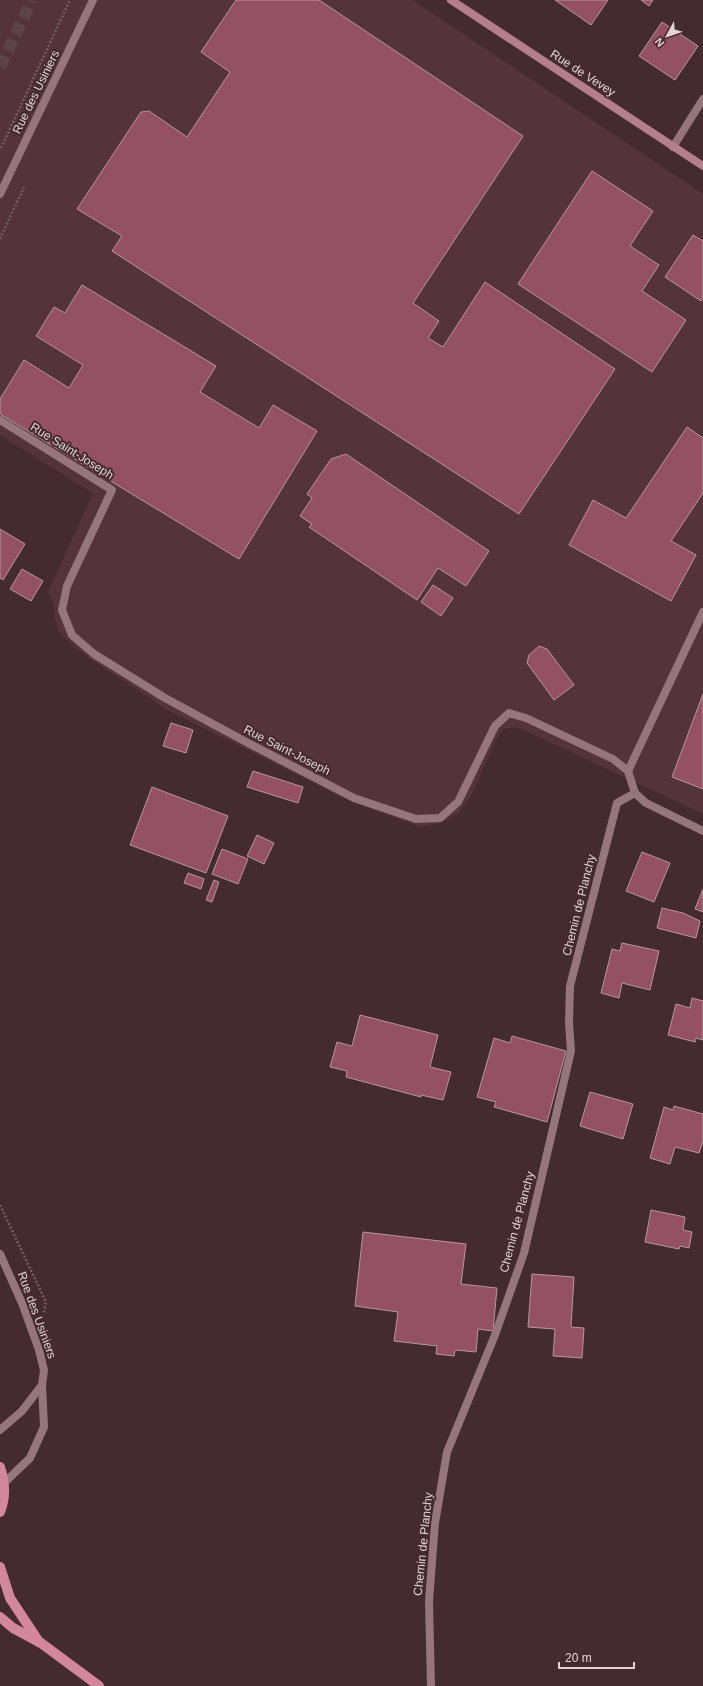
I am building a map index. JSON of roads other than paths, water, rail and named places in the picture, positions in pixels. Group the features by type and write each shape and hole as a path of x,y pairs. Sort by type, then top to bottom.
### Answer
{"main road":[{"name":"Rue de Vevey","path":"451,0 703,166"},
{"path":"0,1467 4,1483 4,1496 0,1512"},
{"path":"0,1567 10,1598 40,1643"},
{"path":"0,1617 13,1628 40,1643 99,1686"}],"street":[{"name":"Rue des Usiniers","path":"0,194 93,0"},
{"path":"673,147 703,99"},
{"name":"Rue Saint-Joseph","path":"0,420 112,490 67,586 62,610 72,635 94,654 164,698 354,798 416,820 440,818 458,802 495,726 509,713 526,718 613,759 628,771"},
{"path":"703,612 628,771 635,793 646,803 703,831"},
{"name":"Chemin de Planchy","path":"431,1686 429,1600 435,1524 447,1452 495,1335 524,1253 571,1051 569,1023 570,986 617,803 635,793"},
{"name":"Rue des Usiniers","path":"0,1254 22,1303 40,1350 44,1370 42,1385 44,1427 30,1458 4,1483"},
{"path":"0,1430 22,1411 42,1385"}],"tunnel":[{"path":"0,67 32,0"}]}
